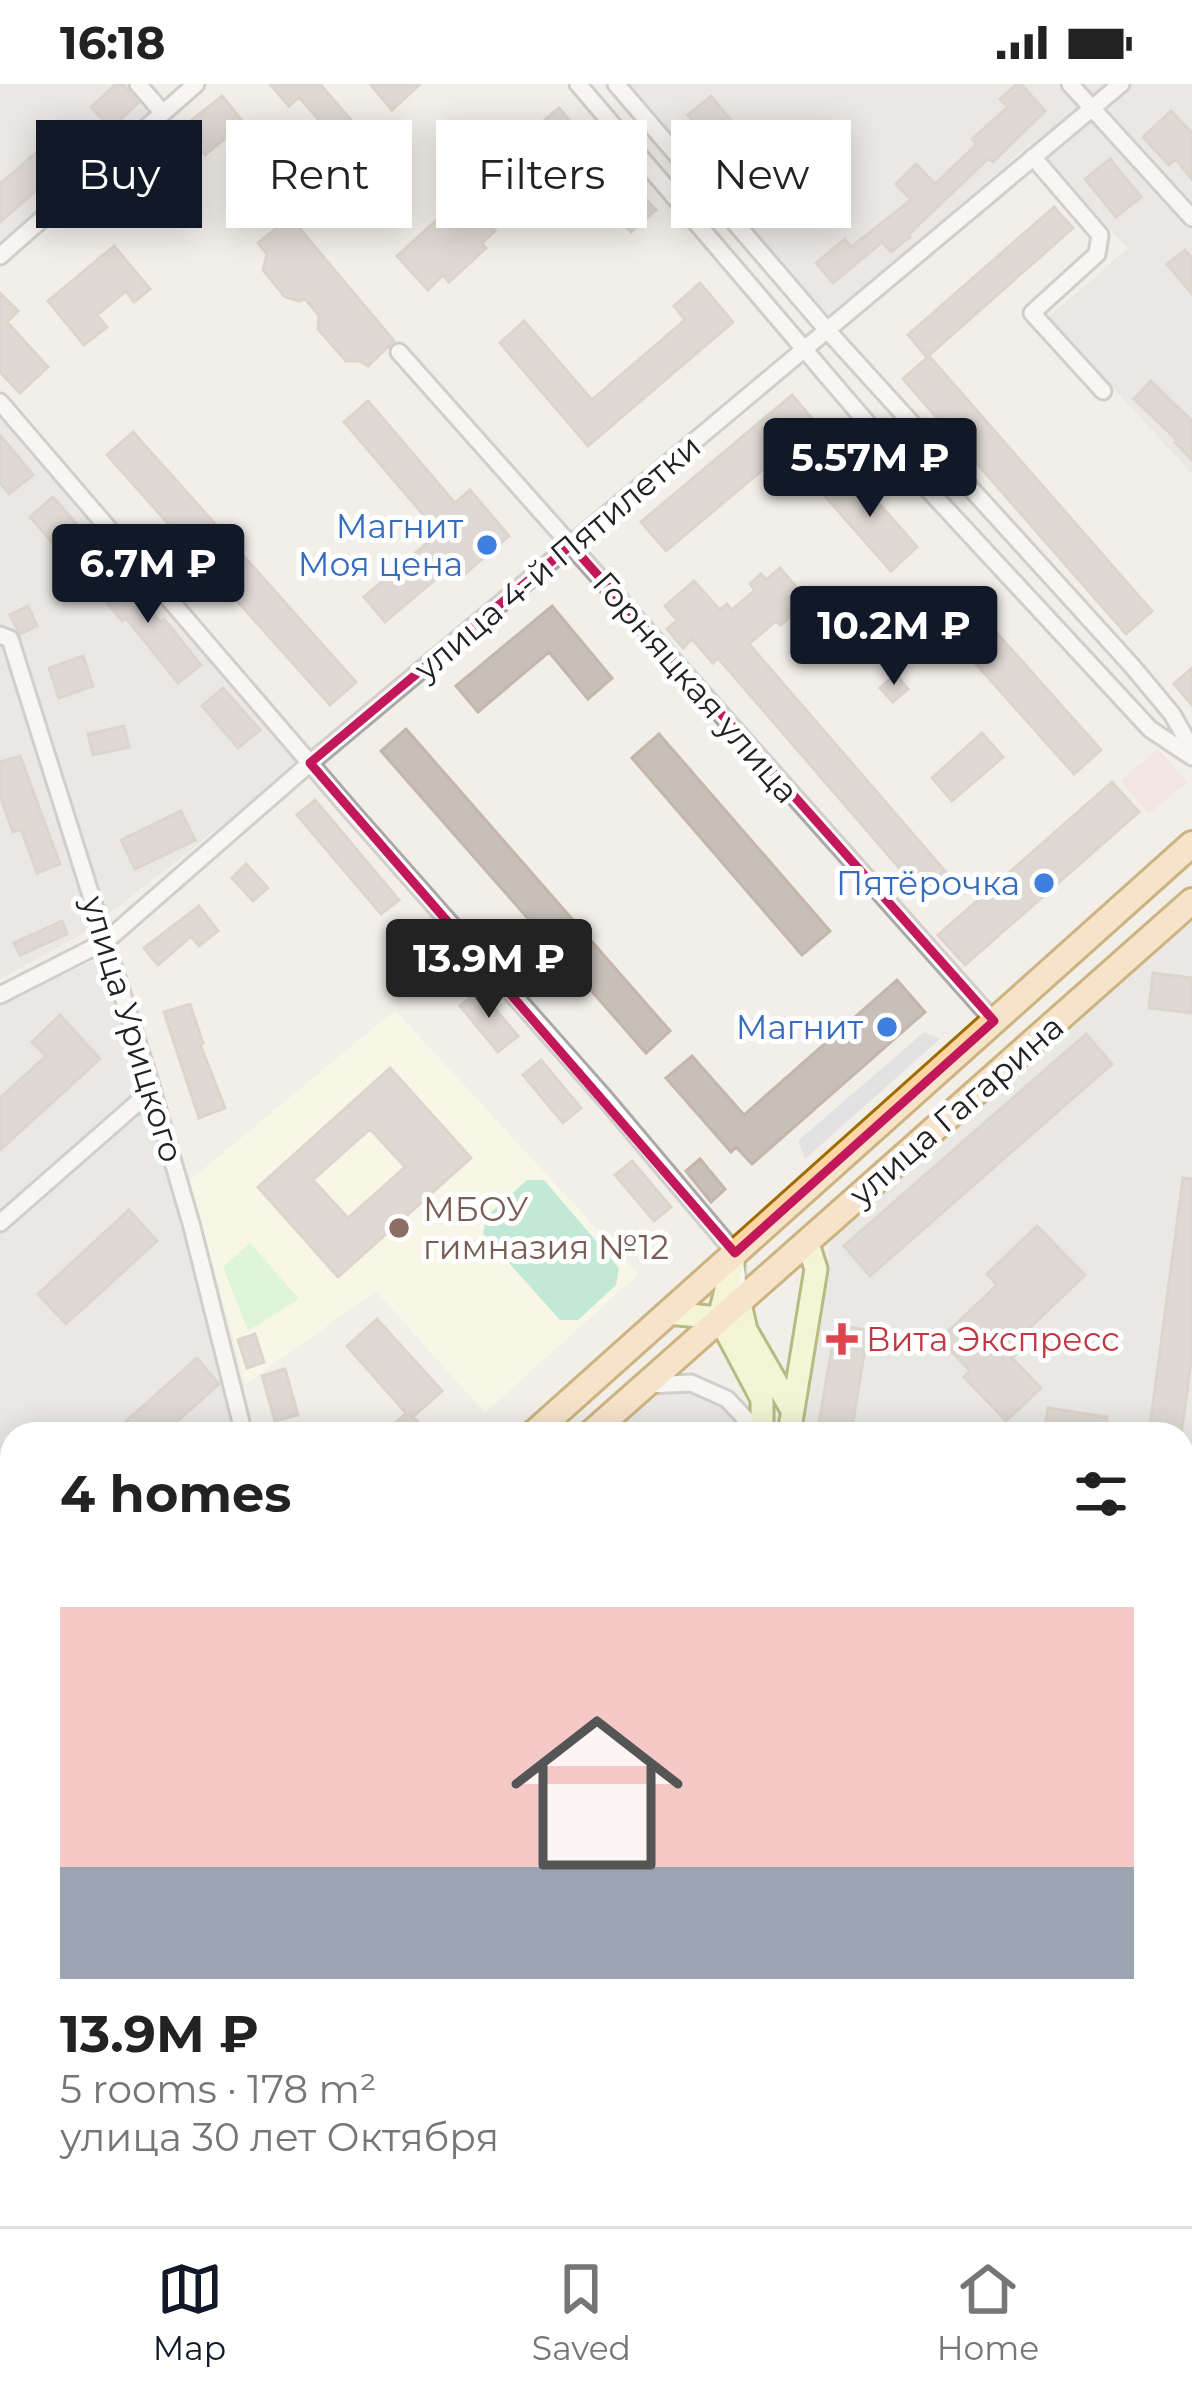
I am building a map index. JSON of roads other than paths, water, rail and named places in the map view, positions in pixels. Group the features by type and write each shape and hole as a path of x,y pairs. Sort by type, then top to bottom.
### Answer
{"main road":[{"name":"улица Гагарина","path":"546,1422 1192,844"},
{"name":"улица Гагарина","path":"603,1422 1192,902"},
{"path":"790,1422 816,1269 807,1240"},
{"path":"735,1252 719,1318 762,1399 761,1422"},
{"path":"740,1300 746,1330 792,1410"},
{"path":"668,1313 719,1318 758,1353"}],"street":[{"path":"138,84 163,113"},
{"path":"0,256 196,84"},
{"path":"578,84 874,431 1150,729 1192,753"},
{"path":"616,84 827,330 1132,666 1172,714 1192,753"},
{"path":"1070,84 1192,218"},
{"name":"улица 4-й Пятилетки","path":"0,995 106,941 310,763 1120,84"},
{"path":"1033,157 1100,235 1097,254 1032,313 1103,391"},
{"name":"Горняцкая улица","path":"398,352 994,1021"},
{"path":"0,402 735,1252 740,1300"},
{"name":"улица Урицкого","path":"0,635 10,639 152,1090 241,1422"},
{"path":"0,1223 152,1090"},
{"path":"645,1385 691,1383 728,1399 750,1422"}],"place":[{"name":"Магнит Моя цена","path":"487,545"},
{"name":"Пятёрочка","path":"1044,883"},
{"name":"Магнит","path":"887,1027"},
{"name":"МБОУ гимназия №12","path":"399,1228"},
{"name":"Вита Экспресс","path":"842,1339"}]}
